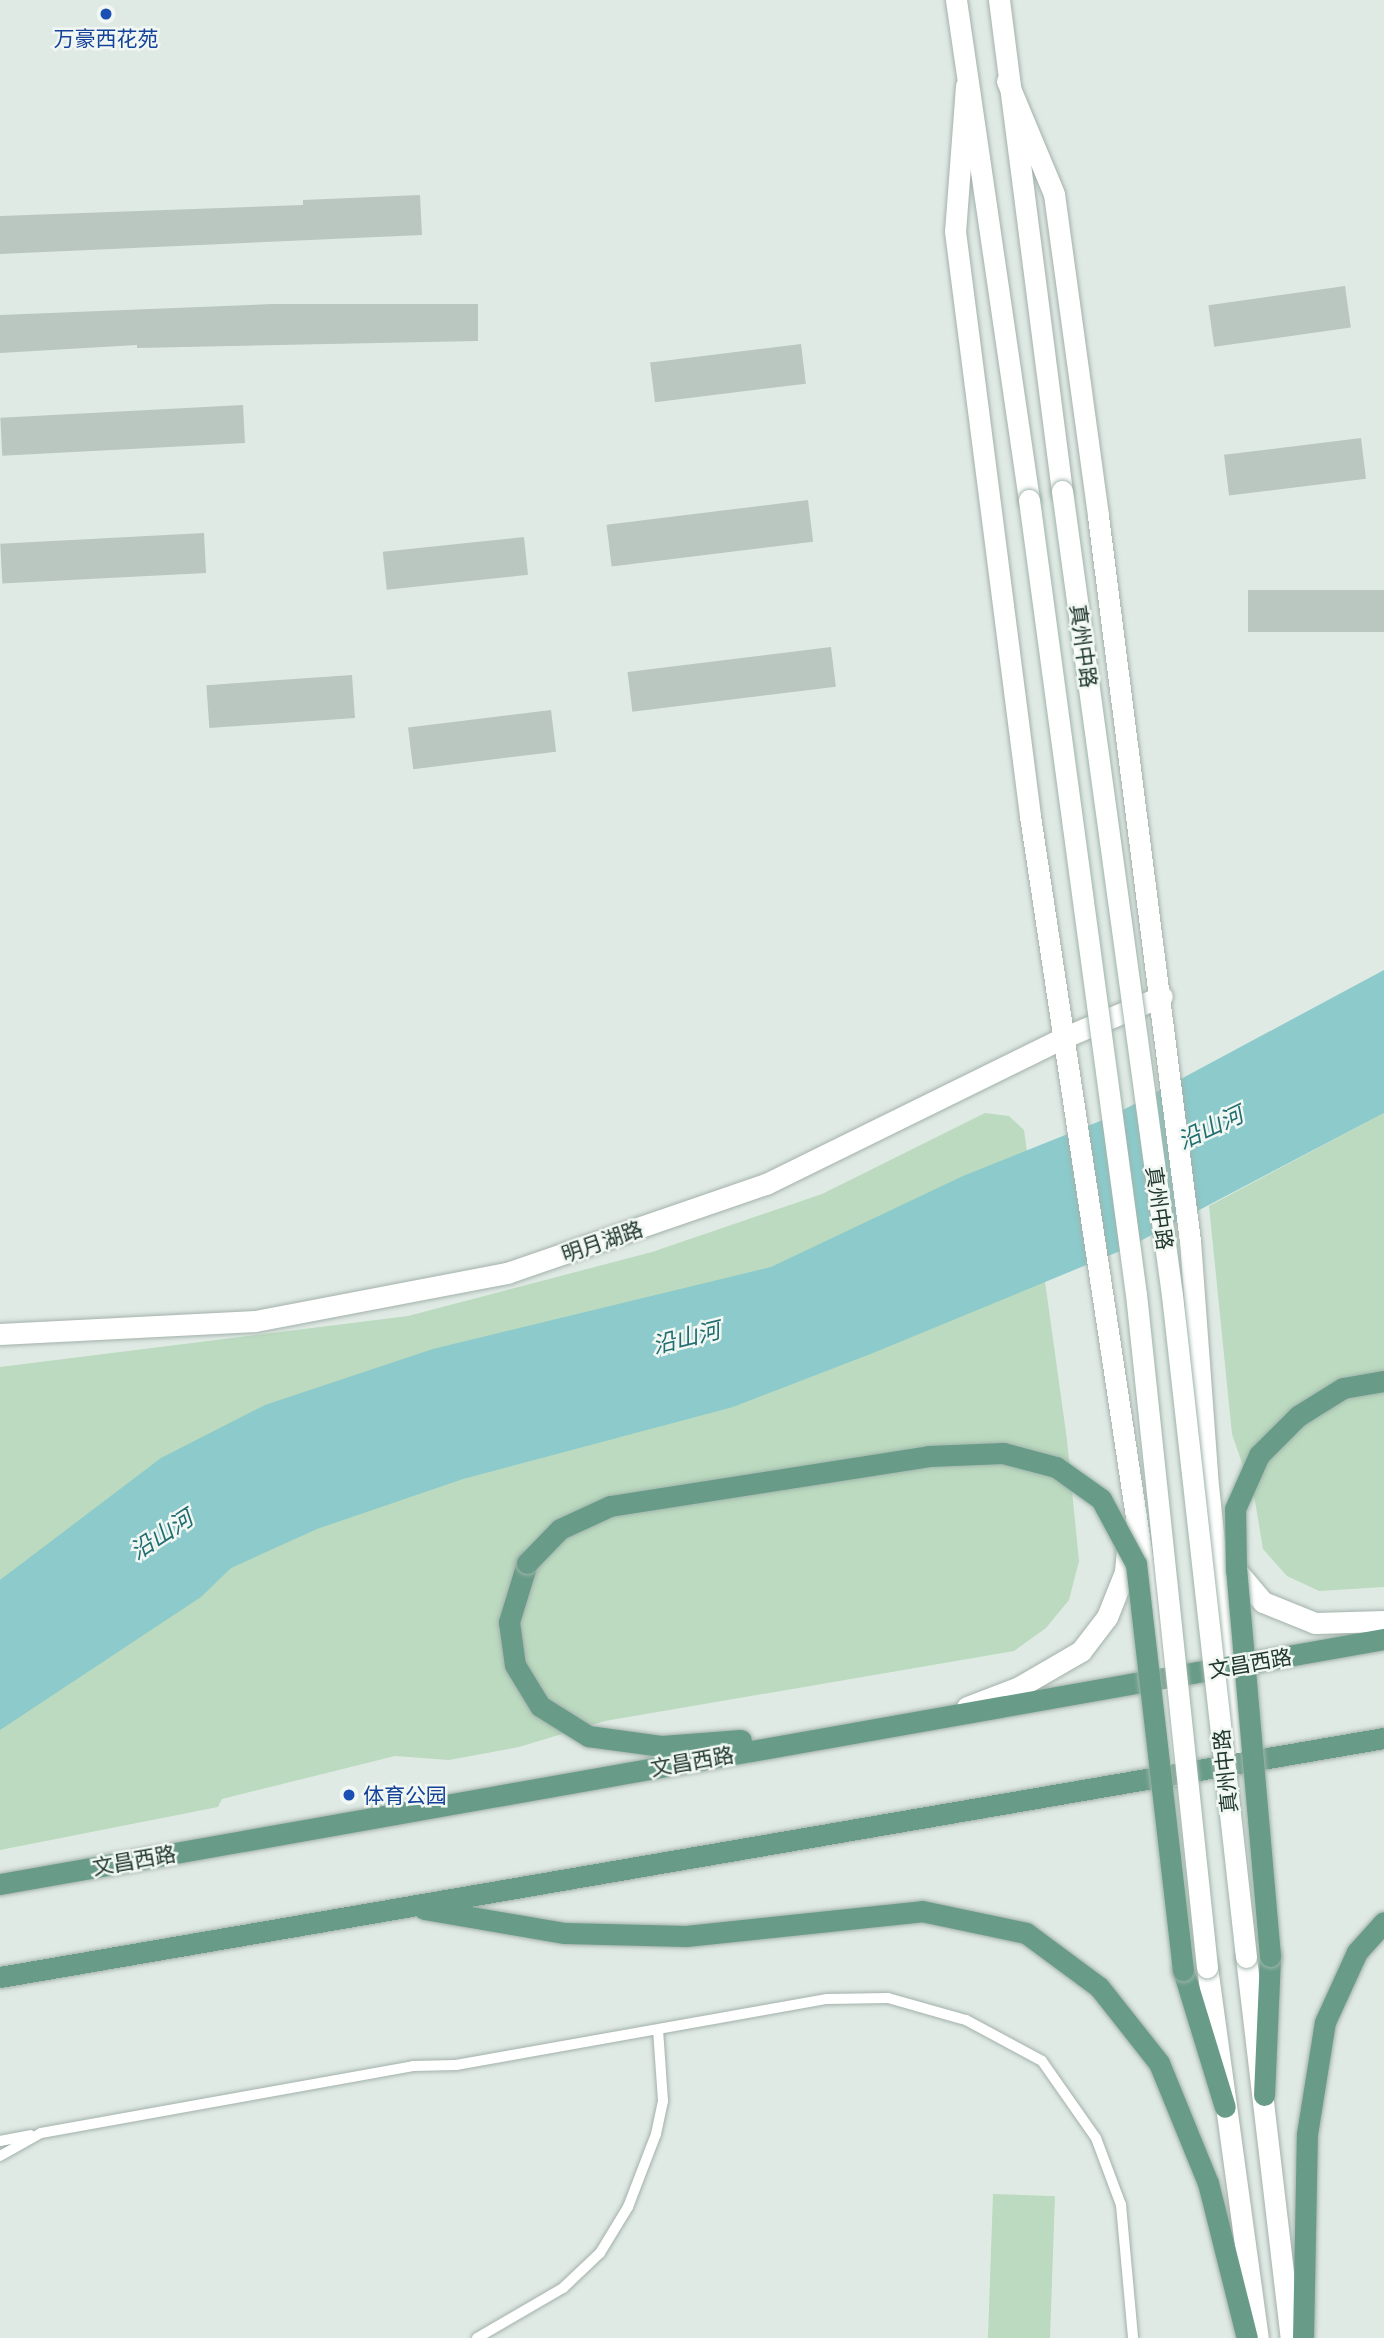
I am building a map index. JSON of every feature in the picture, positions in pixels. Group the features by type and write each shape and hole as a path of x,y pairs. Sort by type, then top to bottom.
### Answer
{"main road":[{"path":"1264,2095 1270,1956 1237,1584 1235,1509 1259,1455 1298,1416 1343,1388 1384,1381"},
{"path":"858,1732 662,1746 588,1736 540,1706 514,1665 509,1622 527,1563 560,1529 610,1506 929,1456 1003,1453 1056,1467 1101,1499 1136,1564 1183,1970 1225,2107"},
{"name":"文昌西路","path":"0,1884 1384,1639"},
{"path":"0,1977 1384,1738"},
{"path":"408,1906 565,1933 686,1936 922,1911 1026,1933 1099,1987 1159,2063 1208,2183 1247,2338"},
{"path":"1303,2338 1307,2134 1325,2022 1357,1952 1384,1922"}],"street":[{"name":"真州中路","path":"956,0 966,86 1029,500 1136,1294 1207,1967 1258,2338"},
{"name":"真州中路","path":"999,0 1007,81 1172,1295 1291,2338"},
{"name":"真州中路","path":"1007,81 1054,194 1163,996 1190,1241 1208,1486 1230,1667 1238,1763"},
{"name":"真州中路","path":"966,86 956,231 1030,816 1099,1278 1163,1678 1175,1774"},
{"name":"明月湖路","path":"0,1334 255,1321 507,1273 766,1184 1065,1037 1163,996"},
{"path":"1208,1486 1229,1562 1263,1602 1315,1623 1384,1621"},
{"path":"943,1717 1019,1687 1081,1651 1107,1617 1125,1572 1132,1489"}],"lane":[{"path":"0,2141 413,2066 456,2065 827,1999 888,1998 966,2020 1042,2061 1096,2137 1121,2205 1133,2338"},
{"path":"482,2337 564,2288 600,2253 628,2207 656,2134 663,2101 658,2030"},
{"path":"0,2156 41,2133"}],"green space":[{"path":"985,1113 1009,1116 1024,1130 1067,1440 1079,1561 1069,1600 1046,1628 1014,1651 605,1721 519,1747 449,1760 395,1756 222,1799 218,1807 0,1850 0,1367 408,1316 652,1252 822,1194"},
{"path":"1384,1113 1384,1587 1319,1591 1287,1576 1263,1549 1255,1501 1232,1434 1209,1206"},
{"path":"993,2194 1055,2196 1050,2338 988,2338"}],"water":[{"name":"沿山河","path":"1384,970 1384,1113 1125,1249 873,1353 733,1407 463,1479 317,1529 231,1568 201,1597 0,1730 0,1580 161,1458 265,1405 433,1349 771,1267 963,1176 1110,1117"}],"building":[{"path":"420,195 422,235 0,254 0,216 303,205 303,200"},
{"path":"1345,286 1351,328 1214,347 1208,305"},
{"path":"272,304 478,304 478,341 137,348 137,345 0,353 0,315"},
{"path":"801,344 806,384 655,402 650,363"},
{"path":"243,405 245,443 2,456 0,418"},
{"path":"1361,438 1366,479 1229,496 1224,455"},
{"path":"808,500 813,542 612,566 607,525"},
{"path":"204,533 206,573 2,584 0,544"},
{"path":"524,537 528,575 387,590 383,552"},
{"path":"1248,590 1384,590 1384,632 1248,632"},
{"path":"831,647 836,687 632,712 628,672"},
{"path":"352,675 355,718 209,728 206,685"},
{"path":"551,710 556,752 413,769 408,728"}],"place":[{"name":"万豪西花苑","path":"106,14"},
{"name":"体育公园","path":"349,1795"}]}
